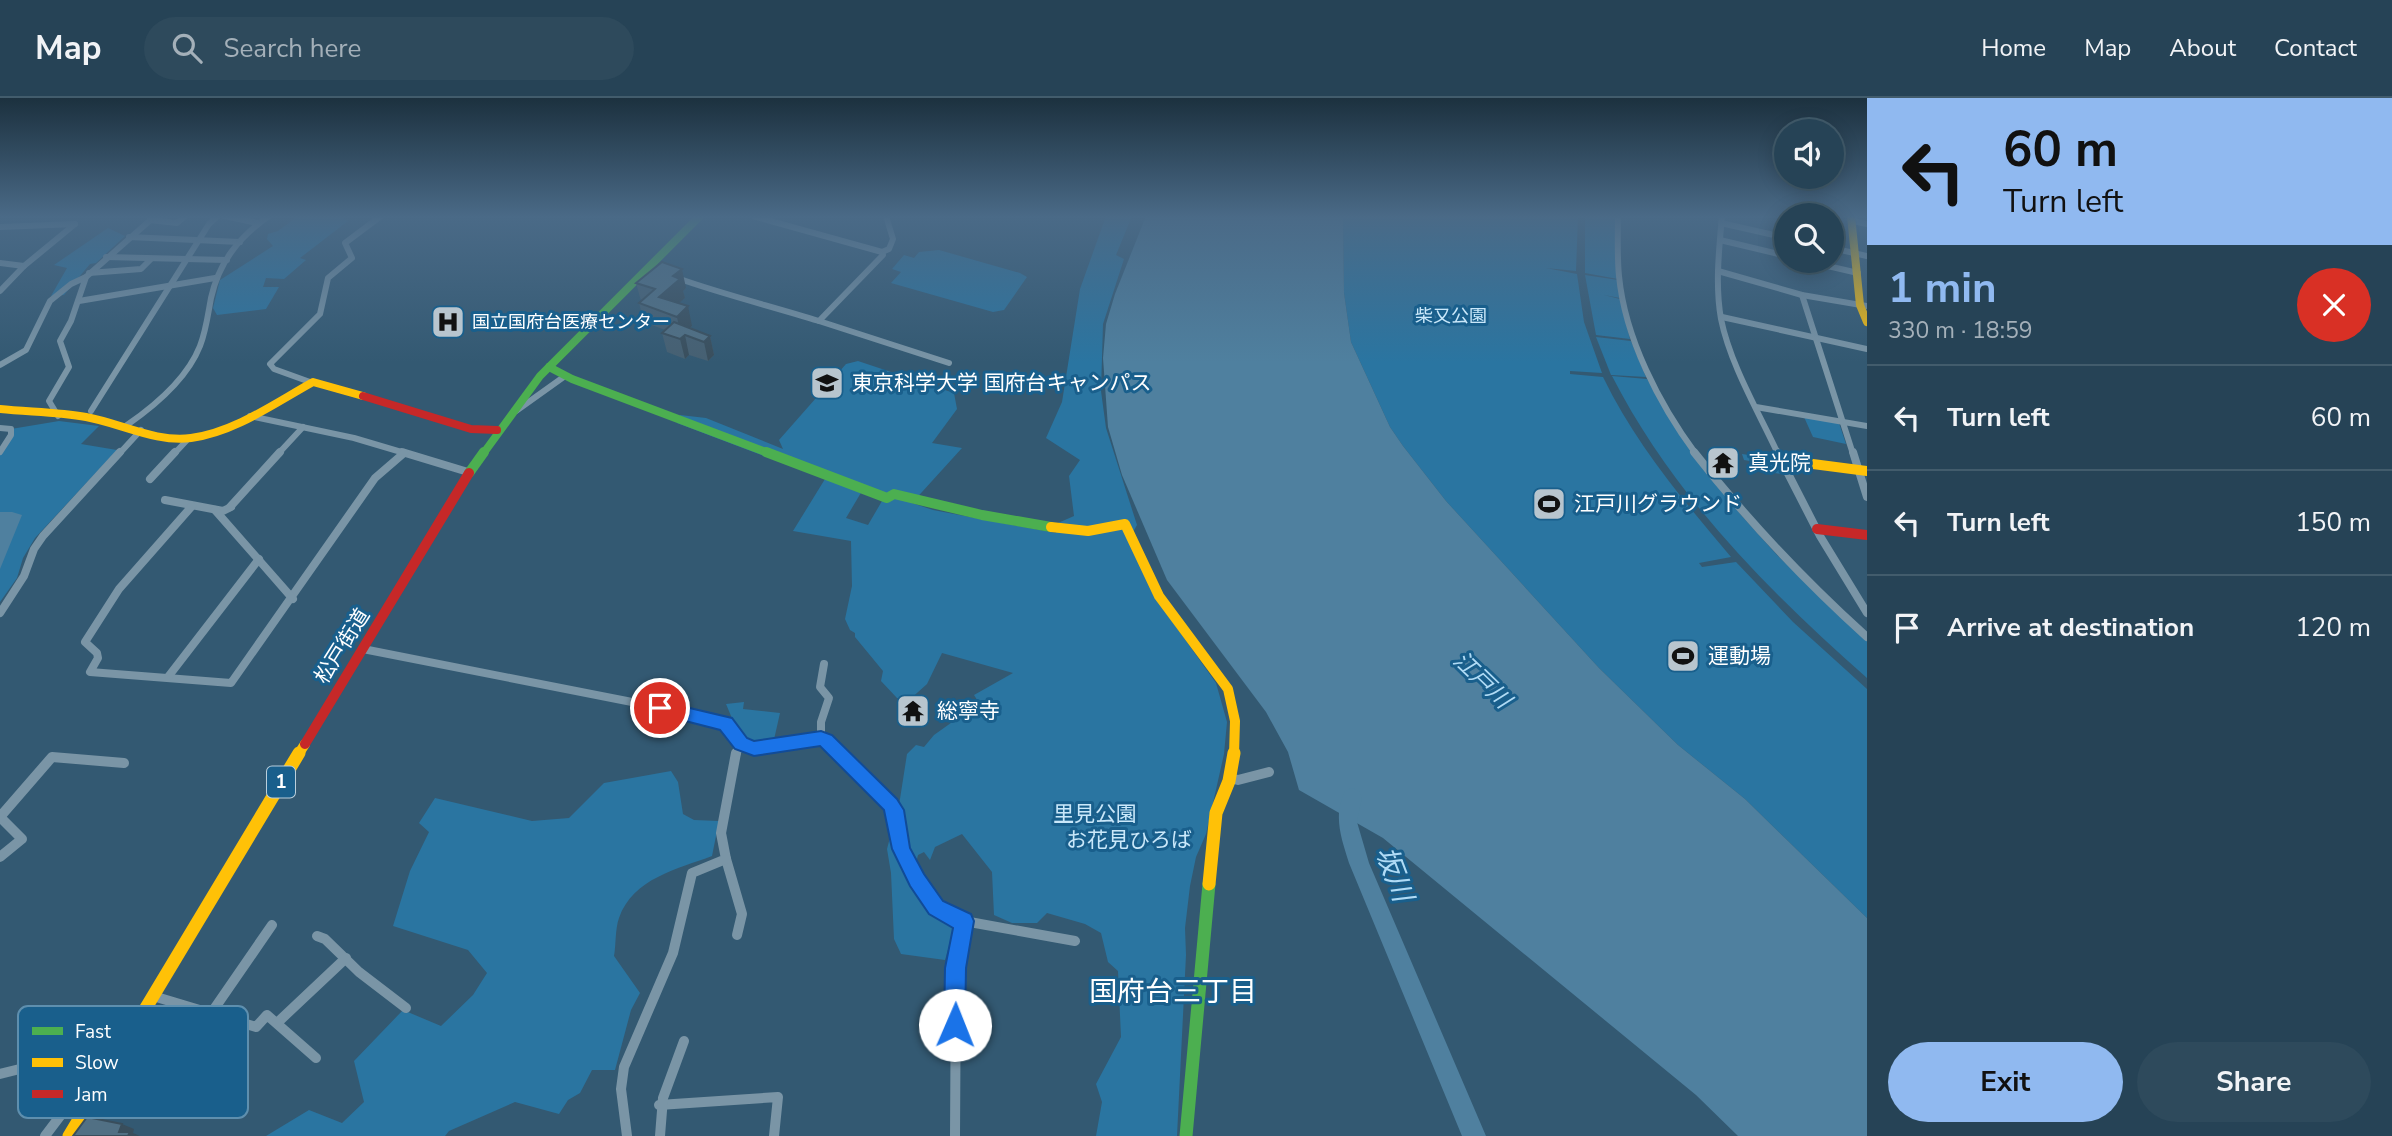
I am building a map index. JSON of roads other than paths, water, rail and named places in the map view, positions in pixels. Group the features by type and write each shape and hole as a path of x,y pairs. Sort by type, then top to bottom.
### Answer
{"street":[{"path":"12,264 24,266"},
{"path":"0,365 26,350 50,301 99,264"},
{"path":"88,275 142,269 146,264"},
{"path":"91,411 184,264"},
{"path":"127,425 165,395 196,354 215,278 224,264"},
{"path":"344,264 328,278 320,314 270,364 274,369 471,429 499,427 536,394 565,376"},
{"name":"松戸街道","path":"147,1006 468,472 499,427 549,368 652,264"},
{"path":"819,321 874,264"},
{"path":"1620,264 1626,319 1638,354 1666,409 1720,486 1754,527 1804,579 1867,637"},
{"path":"1718,264 1722,317 1733,356 1816,529 1867,613"},
{"path":"0,291 24,266"},
{"path":"647,270 659,272"},
{"path":"1718,271 1802,295 1864,305"},
{"path":"1861,274 1867,322"},
{"path":"58,416 49,401 69,367 61,351 60,341 88,275"},
{"path":"672,276 748,303 756,301 948,363"},
{"path":"79,301 215,278"},
{"path":"1802,295 1843,422 1863,471 1867,497"},
{"path":"1722,317 1867,349"},
{"path":"549,368 887,498 894,494 982,515 1087,533 1103,532 1125,524 1159,596 1201,650 1231,697 1236,736 1230,778 1216,813 1186,1136"},
{"path":"0,409 21,414 86,417 127,425 169,438 188,439 205,436 250,416 286,399 310,382"},
{"path":"1756,407 1867,426"},
{"path":"250,416 303,427 468,472"},
{"path":"164,500 223,511 231,507 303,427"},
{"path":"0,428 11,429 11,435 0,452"},
{"path":"0,613 24,576 30,556 43,536 141,430"},
{"path":"150,479 188,439"},
{"path":"192,506 119,589 85,644 97,653 98,659 90,672 231,683 375,478 404,453"},
{"path":"1782,460 1863,471"},
{"path":"215,510 293,598"},
{"path":"1816,529 1867,535"},
{"path":"168,677 259,559"},
{"path":"363,649 637,703 726,724 741,743 761,749 821,738 834,746 891,804 895,810 901,849 936,908 954,919 1075,941"},
{"path":"821,738 821,722 829,698 820,687 824,664"},
{"path":"737,935 742,914 721,832 737,749 741,743"},
{"path":"0,857 22,839 0,817 52,757 124,763"},
{"path":"1230,778 1238,780 1269,772"},
{"path":"627,1136 621,1090 624,1067 673,953 692,873 726,859"},
{"path":"955,1136 956,968 964,921"},
{"path":"216,1006 272,925"},
{"path":"317,936 325,939 359,972 406,1008"},
{"path":"277,1023 346,958"},
{"path":"153,996 190,1006"},
{"path":"248,1024 256,1027 267,1015 316,1058"},
{"path":"660,1136 659,1105 684,1041"},
{"path":"0,1074 18,1070"},
{"path":"659,1105 778,1097 774,1136"},
{"path":"45,1136 59,1118"},
{"name":"松戸街道","path":"69,1136 80,1118"}],"water":[{"name":"江戸川","path":"1127,264 1344,264 1344,293 1351,342 1390,427 1446,501 1599,668 1678,745 1745,799 1867,918 1867,1136 1738,1136 1696,1095 1383,838 1299,790 1288,752 1266,712 1167,580 1122,475 1108,427 1103,358 1106,324"},
{"path":"0,512 22,515 0,569"}],"waterway":[{"name":"坂川","path":"1352,797 1347,822 1359,863 1474,1136"}],"place":[{"name":"国立国府台医療センター","path":"448,322"},
{"name":"東京科学大学 国府台キャンパス","path":"827,383"},
{"name":"真光院","path":"1723,463"},
{"name":"江戸川グラウンド","path":"1549,504"},
{"name":"運動場","path":"1683,656"},
{"name":"総寧寺","path":"913,711"}],"district":[{"name":"国府台三丁目","path":"1173,992"}],"park label":[{"name":"柴又公園","path":"1451,316"},
{"name":"里見公園","path":"1095,814"},
{"name":"お花見ひろば","path":"1129,840"}]}
